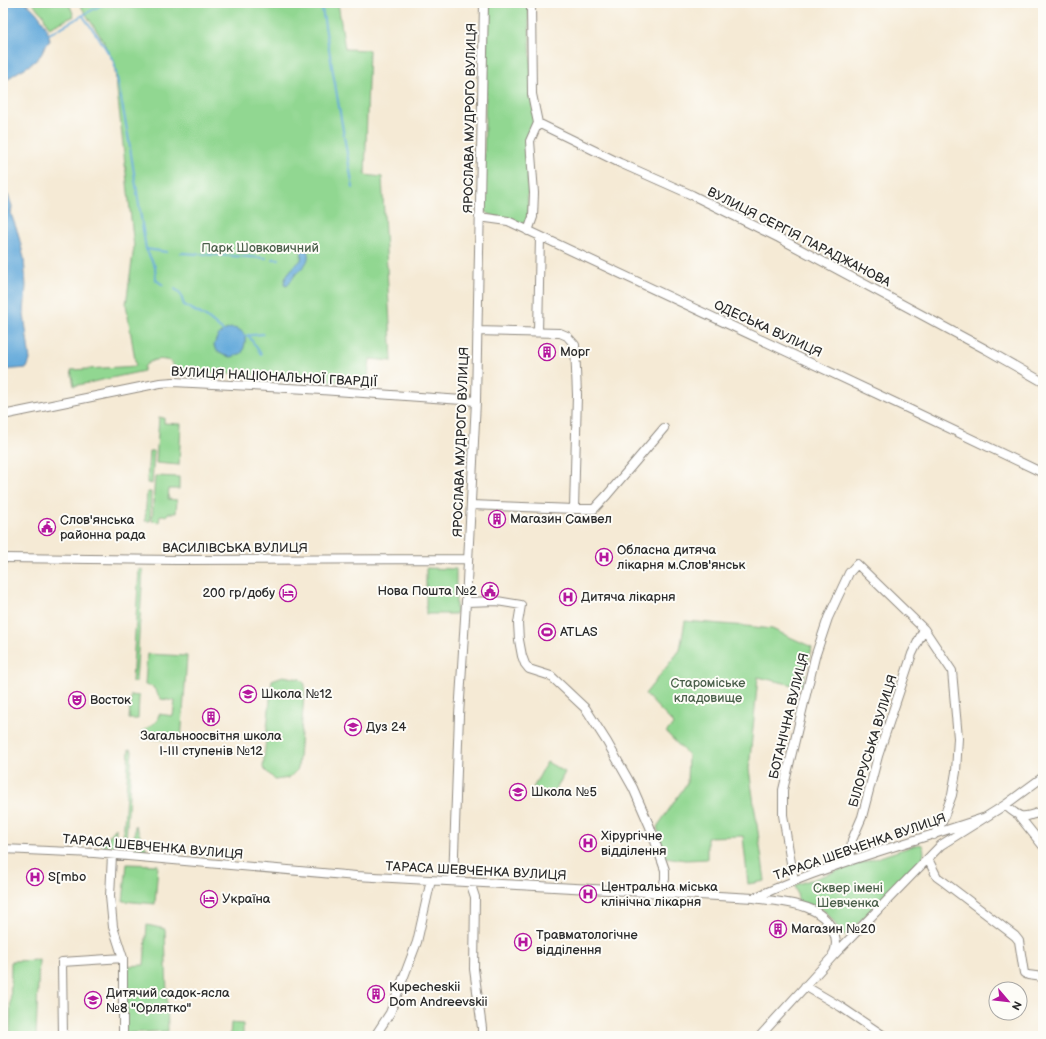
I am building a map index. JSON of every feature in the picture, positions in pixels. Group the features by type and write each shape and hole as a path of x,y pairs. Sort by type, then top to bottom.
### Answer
{"street":[{"name":"ЯРОСЛАВА МУДРОГО ВУЛИЦЯ","path":"453,882 459,710 476,401 484,3"},
{"path":"528,231 533,217 534,193 530,141 538,124 532,94 532,3"},
{"name":"ВУЛИЦЯ СЕРГІЯ ПАРАДЖАНОВА","path":"538,124 692,195 779,238 987,350 1043,382"},
{"name":"ОДЕСЬКА ВУЛИЦЯ","path":"479,217 508,221 1043,473"},
{"path":"538,332 540,237"},
{"path":"477,331 560,333 567,336 575,345 577,395 574,510"},
{"name":"ВУЛИЦЯ НАЦІОНАЛЬНОЇ ГВАРДІЇ","path":"3,414 160,383 173,382 476,401"},
{"path":"471,505 574,510 594,509 608,495 664,428"},
{"name":"ВАСИЛІВСЬКА ВУЛИЦЯ","path":"3,558 177,560 468,559"},
{"name":"БОТАНІЧНА ВУЛИЦЯ","path":"794,881 783,815 783,790 815,658 828,618 849,572 857,564 924,629"},
{"path":"466,602 497,601 521,605 518,623 519,640 525,664 529,669 551,676 586,709 607,742 633,788 650,827 665,870 665,879 661,894"},
{"path":"924,629 952,671 958,738 956,772 952,795 942,822 934,835"},
{"name":"БІЛОРУСЬКА ВУЛИЦЯ","path":"850,860 852,840 862,817 878,756 912,654 924,629"},
{"path":"760,1036 833,956 941,846 1005,805 1043,777"},
{"path":"1005,805 1019,816 1043,846"},
{"path":"1019,816 1025,818 1043,811"},
{"name":"ТАРАСА ШЕВЧЕНКА ВУЛИЦЯ","path":"3,849 112,855 356,876 754,898 850,860 934,835 983,818"},
{"path":"112,855 110,896 113,927 123,958 123,1036"},
{"path":"925,862 929,862 937,876 944,882 1015,936 1019,941 1024,973 1043,977"},
{"path":"375,1036 390,1013 417,942 431,880"},
{"path":"470,882 475,897 474,969 482,1036"},
{"path":"754,898 810,908 821,915 830,924 835,936 836,946 833,956"},
{"path":"63,1036 62,962 123,958"},
{"path":"805,986 841,1006 884,1036"}],"green space":[{"path":"32,3 66,3 70,6 74,16 49,28 43,15"},
{"name":"Парк Шовковичний","path":"82,3 338,3 345,49 369,50 365,175 382,177 392,361 370,359 367,384 264,375 174,371 174,367 170,361 159,359 147,364 144,367 144,371 74,386 71,370 136,366 126,304 134,247 114,62 107,51 104,42 80,5"},
{"path":"488,3 528,3 534,122 527,141 528,213 526,226 498,218 485,212 483,203"},
{"path":"159,417 164,418 164,423 181,424 179,465 156,463"},
{"path":"149,451 154,451 152,484 147,483"},
{"path":"155,476 179,477 179,489 169,489 168,499 177,500 176,513 168,513 167,516 160,516 159,522 152,521"},
{"path":"147,492 151,492 150,521 145,521"},
{"path":"426,568 456,569 456,614 426,614"},
{"path":"139,569 143,570 136,682 132,682"},
{"name":"Староміське кладовище","path":"685,621 772,629 812,647 802,687 758,677 749,769 765,881 748,884 743,836 707,837 707,859 685,860 665,857 657,827 687,783 688,755 666,732 674,724 645,694 680,650"},
{"path":"147,654 187,656 181,741 141,738 143,731 157,721 159,714 173,716 175,701 161,699 153,687 145,685"},
{"path":"283,676 300,679 305,684 298,769 289,778 275,780 263,768 272,680"},
{"path":"131,695 139,696 138,719 129,719"},
{"path":"129,749 132,750 126,841 123,840"},
{"path":"547,762 565,772 552,798 533,788"},
{"path":"135,825 147,850 134,848"},
{"path":"116,828 115,846 101,846"},
{"name":"Сквер імені Шевченка","path":"919,844 922,845 924,851 921,861 846,935 842,934 831,918 820,908 799,903 795,885"},
{"path":"127,864 158,865 155,904 123,901"},
{"path":"147,925 165,929 168,1031 125,1033 125,966 144,965"},
{"path":"39,960 36,1036 10,1036 11,961"},
{"path":"231,1023 243,1024 243,1036 230,1036"}],"water":[{"path":"3,3 26,3 42,20 49,35 50,41 46,45 42,54 36,60 11,76 3,85"},
{"path":"3,190 8,195 12,206 11,214 18,233 24,258 26,286 24,314 30,360 27,368 3,370"},
{"path":"302,250 307,250 308,254 307,261 287,286 284,285 286,277 301,260"},
{"path":"232,328 244,333 245,344 242,353 232,357 221,354 214,346 216,339 220,334 225,330"}],"waterway":[{"path":"49,34 105,3"},
{"path":"321,3 353,188"},
{"path":"83,16 114,62 128,135 146,249 155,267 156,280 163,285"},
{"path":"146,249 167,252"},
{"path":"181,253 266,258"},
{"path":"273,259 279,259"},
{"path":"175,289 180,293 184,305 206,317 223,331"},
{"path":"242,336 263,334"},
{"path":"248,335 261,354"}],"place":[{"name":"Морг","path":"547,352"},
{"name":"Магазин Самвел","path":"497,519"},
{"name":"Слов'янська районна рада","path":"47,527"},
{"name":"Обласна дитяча лікарня м.Слов'янськ","path":"604,557"},
{"name":"Нова Пошта №2","path":"490,591"},
{"name":"200 гр/добу","path":"288,593"},
{"name":"Дитяча лікарня","path":"568,597"},
{"name":"ATLAS","path":"547,632"},
{"name":"Школа №12","path":"248,694"},
{"name":"Восток","path":"77,700"},
{"name":"Загальноосвітня школа І-ІІІ ступенів №12","path":"211,717"},
{"name":"Дуз 24","path":"353,727"},
{"name":"Школа №5","path":"518,792"},
{"name":"Хірургічне відділення","path":"588,843"},
{"name":"S[mbo","path":"35,877"},
{"name":"Центральна міська клінічна лікарня","path":"588,894"},
{"name":"Україна","path":"209,899"},
{"name":"Магазин №20","path":"778,929"},
{"name":"Травматологічне відділення","path":"523,942"},
{"name":"Kupecheskii Dom Andreevskii","path":"376,994"},
{"name":"Дитячий садок-ясла №8 \"Орлятко\"","path":"93,1000"}]}
